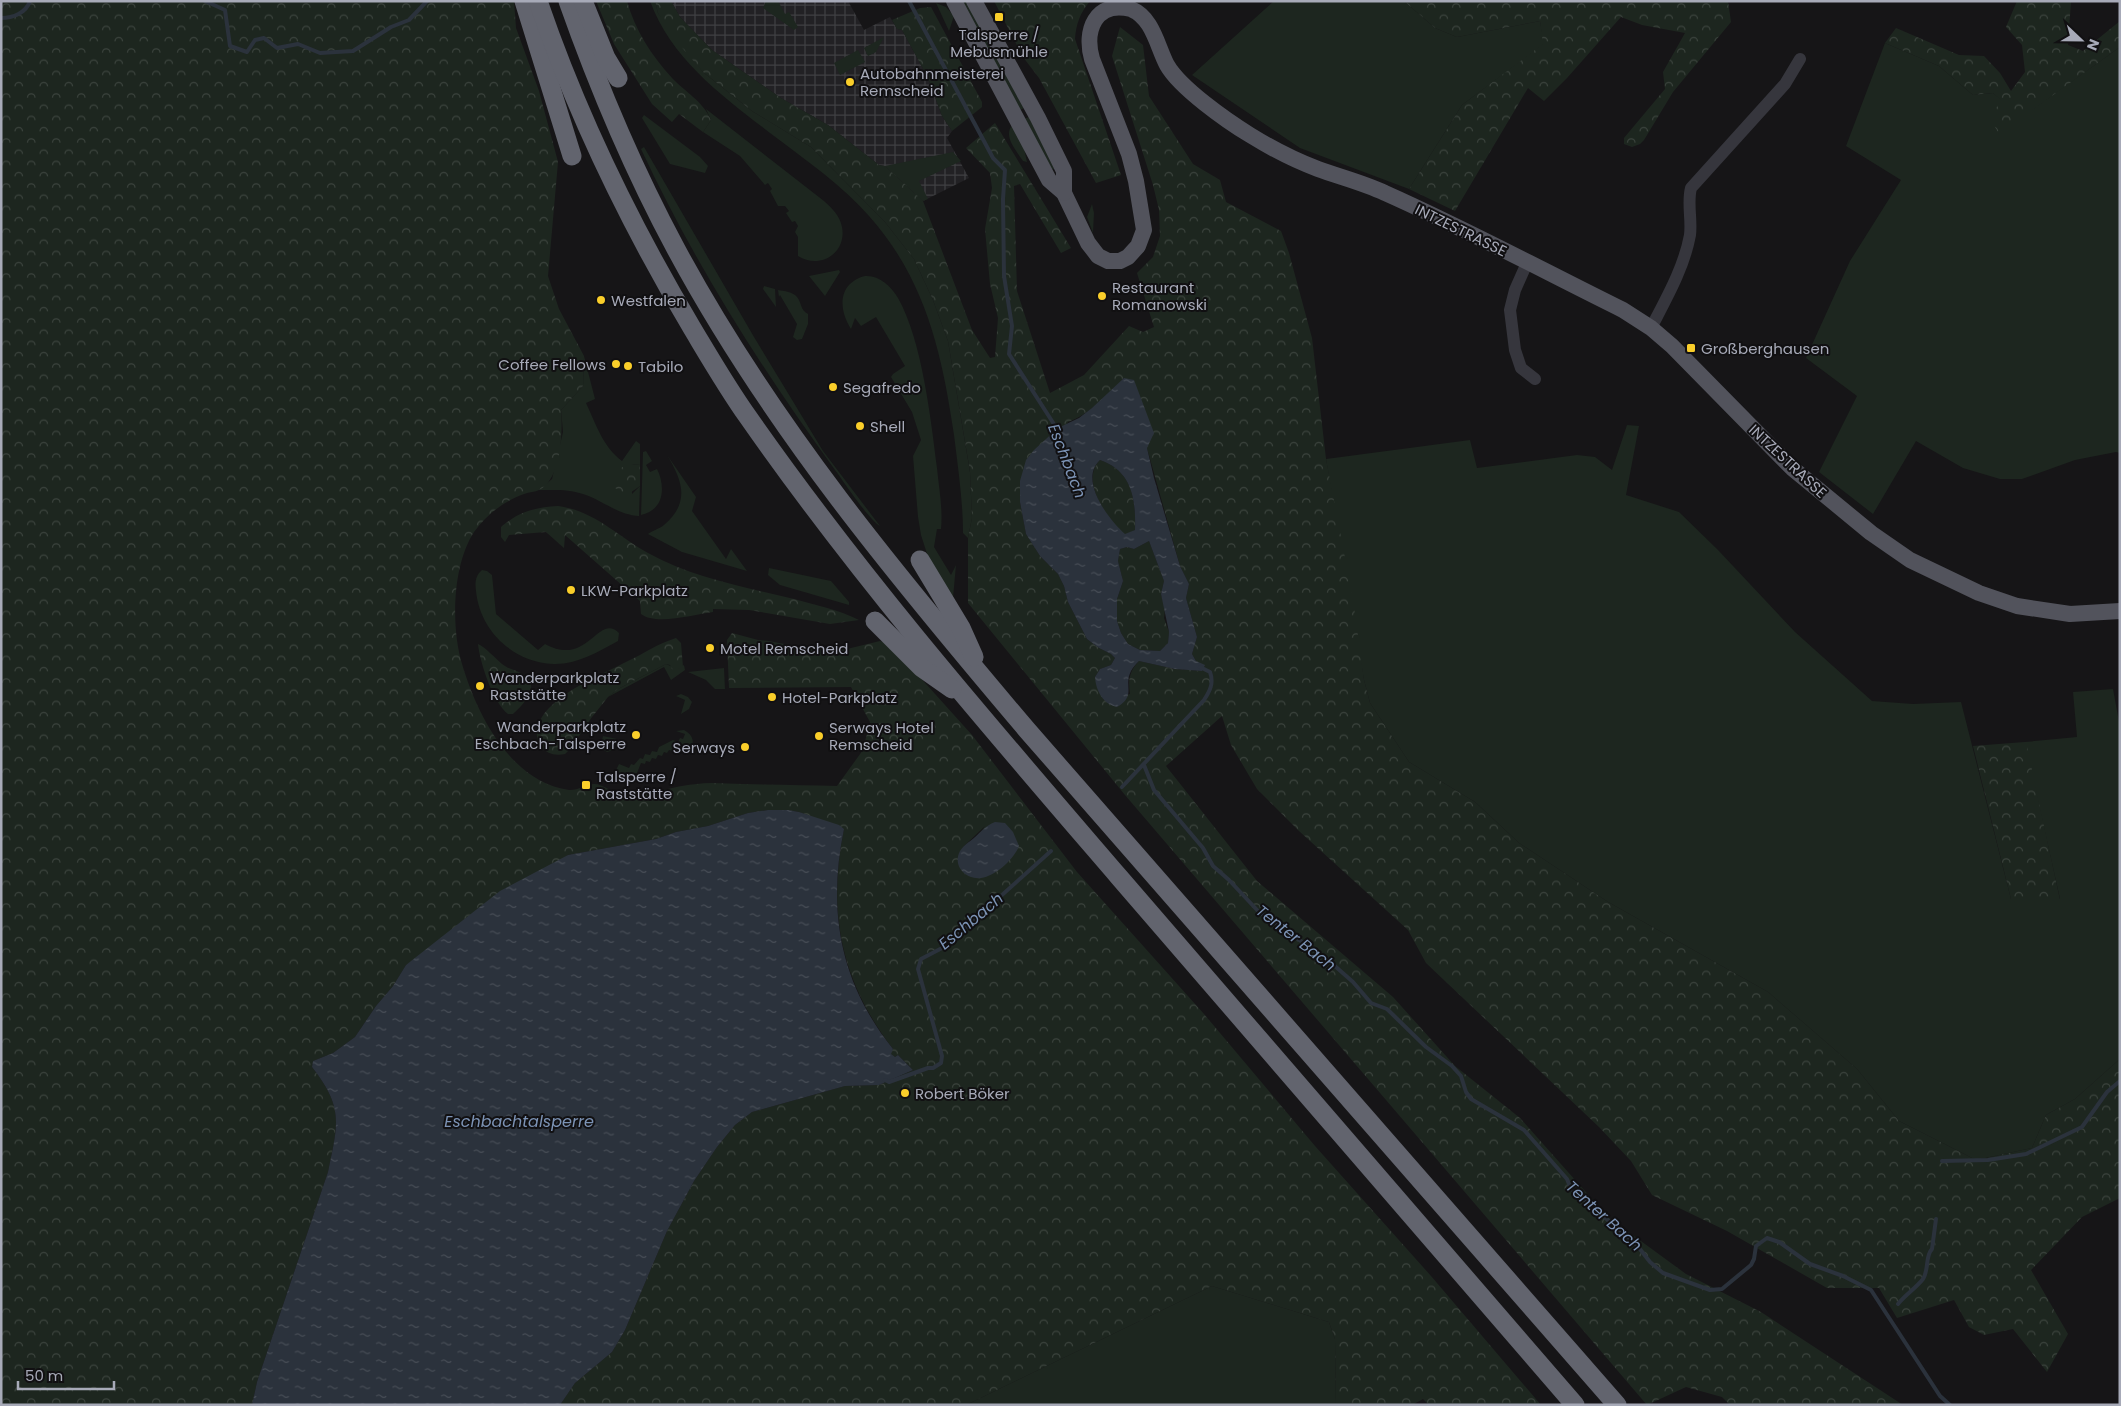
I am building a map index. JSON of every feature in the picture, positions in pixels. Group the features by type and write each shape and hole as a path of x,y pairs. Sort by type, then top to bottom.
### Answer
{"highway":[{"path":"524,1 572,156"},
{"path":"538,1 590,135 626,210 704,348 746,414 860,570 971,702 1007,748 1575,1405"},
{"path":"568,1 585,50 611,113 649,198 677,250 722,328 769,402 880,553 987,682 1262,1000 1618,1405"},
{"path":"583,1 606,58 618,78"},
{"path":"920,560 961,628 987,682"},
{"path":"875,620 922,668 971,702"}],"main road":[{"path":"954,1 1049,180 1064,193"},
{"path":"974,1 1038,118 1064,171 1064,193"},
{"name":"INTZESTRASSE","path":"1064,193 1092,250 1104,260 1116,261 1124,259 1132,253 1141,241 1143,220 1131,163 1092,59 1089,45 1091,25 1097,14 1110,8 1122,7 1131,9 1143,18 1153,32 1168,68 1213,109 1249,135 1302,162 1386,193 1622,310 1651,328 1672,346 1792,468 1871,533 1910,560 1979,593 2017,606 2070,614 2120,611"}],"street":[{"path":"1651,328 1672,289 1689,238 1691,226 1689,196 1691,188 1784,84 1800,59"},
{"path":"1527,263 1515,290 1510,310 1515,350 1521,368 1535,379"}],"shaded area":[{"name":"Autobahnmeisterei Remscheid","path":"671,1 848,1 864,30 890,17 897,29 902,30 928,78 942,116 952,131 947,138 969,178 923,201 885,166 879,165 828,125 781,98 712,50 680,17"}],"green space":[{"path":"1,1 514,1 516,28 539,91 558,162 548,276 559,309 584,356 583,386 561,410 561,442 552,476 546,485 539,490 510,500 490,514 474,532 461,562 455,615 458,649 477,704 499,743 530,774 548,784 569,790 594,784 626,796 708,783 837,786 863,750 870,722 851,687 729,688 727,640 732,633 758,640 810,649 847,649 880,641 890,644 972,735 1077,872 1204,1014 1315,1146 1431,1276 1541,1405 1429,1405 1423,1399 1412,1405 1336,1405 1335,1339 1329,1322 1212,1286 966,1405 560,1405 575,1383 612,1352 625,1330 667,1231 694,1181 717,1147 735,1125 752,1112 845,1086 879,1085 913,1070 898,1055 895,1057 890,1054 893,1049 861,998 850,971 838,917 839,859 844,829 799,812 768,810 748,813 708,826 676,832 656,839 568,855 406,965 393,986 376,1006 355,1037 333,1053 313,1061 312,1067 322,1081 334,1105 336,1128 334,1141 328,1172 257,1382 252,1405 1,1405","holes":["985,826 958,864 964,846"]},
{"path":"596,1 627,1 639,32 657,60 672,78 699,102 708,113 711,120 703,132 679,114 672,122 652,104 614,44"},
{"path":"650,1 655,1 658,13 703,72 752,111 811,147 885,222 914,259 933,300 948,341 970,472 972,518 968,538 963,533 954,435 944,376 928,319 918,292 905,266 889,240 859,205 824,174 737,107 702,77 672,42"},
{"path":"655,1 671,1 680,17 712,50 781,98 828,125 879,165 885,166 923,201 972,330 990,358 995,357 998,318 990,284 985,229 992,188 990,173 966,148 995,123 1071,248 1061,253 1020,184 1014,186 1017,291 1050,393 1084,375 1129,326 1143,332 1154,327 1137,273 1153,257 1160,236 1159,210 1153,185 1112,56 1120,27 1143,45 1149,96 1193,164 1220,180 1226,202 1281,231 1289,253 1312,338 1326,459 1353,599 1364,680 1370,703 1409,762 1475,802 1519,843 1608,902 1768,992 1857,1069 1899,1121 1976,1160 2032,1148 2046,1115 2075,1099 2120,1059 2120,1198 2082,1217 2031,1270 2068,1334 2047,1372 2013,1329 1984,1335 1969,1327 1954,1300 1897,1318 1879,1288 1827,1288 1727,1231 1652,1195 1631,1161 1599,1127 1426,963 1408,930 1299,831 1257,789 1231,745 1222,716 1166,766 1257,881 1393,997 1455,1066 1520,1118 1608,1217 1686,1274 1761,1312 1903,1405 1730,1405 1722,1397 1686,1387 1647,1405 1125,795 968,603 968,538 972,518 970,471 948,341 933,300 914,259 885,222 811,147 752,111 703,72 673,37 658,13","holes":["1124,378 1147,448 1180,566 1189,584 1186,598 1197,637 1192,654 1202,671 1175,669 1139,661 1130,676 1130,694 1104,700 1095,677 1100,669 1111,665 1115,658 1087,639 1068,602 1064,586 1058,574 1040,556 1026,534 1020,502 1068,422 1091,409"]},
{"path":"766,1 778,1 785,14 789,12 798,27 794,30 763,8"},
{"path":"960,1 966,1 1024,108 1020,110"},
{"path":"994,1 1090,1 1079,19 1075,39 1121,175 1096,183 1039,78 1023,57"},
{"path":"1274,1 1404,1 1435,28 1457,37 1540,21 1544,44 1462,105 1409,189 1300,148 1192,75"},
{"path":"1404,1 1728,1 1731,22 1673,92 1644,140 1632,147 1624,144 1624,138 1665,89 1663,72 1685,33 1642,25 1621,17 1544,101 1528,88 1455,211 1409,189 1462,105 1543,44 1540,21 1457,37 1435,28"},
{"path":"2017,1 2071,1 2068,45 2083,51 2120,21 2120,47 1999,134 1990,118 2001,100 1993,93 1973,95 1939,66 1885,43 1896,28 1959,55 1984,56 2000,73 2011,91 2025,72 2022,45 2006,27"},
{"path":"936,3 946,7 954,16 949,31"},
{"path":"931,7 982,102 982,107 952,131 942,116 928,78 902,30 897,29 892,20 920,8"},
{"path":"884,37 876,52 868,56 864,48"},
{"path":"1885,43 1939,66 1973,95 1993,93 2002,100 1999,133 2120,47 2120,453 2116,452 2075,460 2022,479 2000,479 1963,468 1916,441 1873,514 1819,472 1857,396 1806,358 1850,261 1901,180 1846,146"},
{"path":"858,50 865,62 840,75 834,63"},
{"path":"706,109 833,209 842,227 840,244 836,251 823,260 806,260 798,256 798,237 795,232 798,226 795,221 792,222 786,213 789,211 785,206 778,206 768,183 765,185 740,156 703,132 711,120"},
{"path":"644,115 700,157 708,166 705,173 670,164 642,118"},
{"path":"1029,117 1054,169 1052,169 1024,119"},
{"path":"1013,124 1024,148 1027,162 1023,161 1009,138 1010,129"},
{"path":"644,147 754,337 823,451 880,526 863,509 808,432 730,314 683,233 641,149"},
{"path":"953,152 961,161 919,181 928,199 923,201 885,166"},
{"path":"1092,204 1094,213 1093,233 1087,217"},
{"path":"839,270 840,272 825,296 809,276"},
{"path":"865,276 880,279 892,289 906,315 913,336 928,404 942,514 941,529 937,529 934,547 951,575 956,565 953,598 929,560 921,535 913,456 921,440 912,412 891,377 905,366 876,317 861,326 855,318 851,329 844,313 843,298 845,291 856,279"},
{"path":"764,286 775,289 776,307 763,289"},
{"path":"778,290 795,295 808,314 808,324 802,339 797,340 793,337 797,324 780,295 779,297"},
{"path":"584,356 595,399 586,403 605,442 622,461 636,441 640,444 640,465 631,464 632,494 640,486 639,516 624,513 578,492 539,490 552,479 563,432 561,410 583,386"},
{"path":"1627,425 1639,426 1626,495 1679,512 1718,550 1795,632 1872,701 1913,704 1961,702 2011,899 2060,899 2025,742 2077,737 2073,692 2113,689 2120,727 2120,1059 2075,1099 2046,1115 2032,1148 1976,1160 1899,1121 1857,1069 1768,992 1608,902 1519,843 1475,802 1409,762 1370,703 1364,680 1326,459 1470,440 1477,468 1577,455 1595,457 1612,470"},
{"path":"646,451 652,461 646,465 650,472 657,469 662,483 662,490 659,503 649,512 641,515 643,452"},
{"path":"667,455 696,497 692,511 726,559 731,549 747,571 682,552 648,534 664,525 672,517 681,500 680,483"},
{"path":"1100,460 1119,471 1130,488 1133,497 1135,530 1125,535 1104,510 1094,489 1094,469"},
{"path":"631,464 640,465 640,486 627,495 615,488 615,475 619,469"},
{"path":"558,506 583,513 595,519 648,553 683,569 720,581 827,608 859,620 830,624 749,610 713,609 713,612 676,618 656,619 648,617 641,614 640,601 565,535 564,548 546,532 509,535 505,542 501,537 501,527 521,514 535,509"},
{"path":"1149,541 1164,581 1161,594 1165,609 1164,618 1169,632 1168,643 1160,651 1140,650 1128,644 1121,633 1117,621 1117,599 1123,581 1118,561 1120,549 1127,547 1134,549"},
{"path":"769,568 831,581 849,602 849,605 780,585 768,575"},
{"path":"482,570 492,575 496,614 538,650 545,644 560,650 572,649 582,646 605,629 612,628 619,633 618,641 587,657 562,664 538,662 512,651 492,631 484,619 479,606 476,585 477,577"},
{"path":"676,638 681,643 683,667 676,670 666,664 618,689 608,697 565,754 552,754 541,746 537,736 538,726 545,712 557,701 586,682"},
{"path":"478,644 502,664 527,677 530,682 531,687 528,697 513,714 508,714 502,708 492,692 481,661"},
{"path":"666,664 678,669 684,665 685,670 671,680 664,667 608,697 618,689"},
{"path":"724,668 725,689 715,689 706,680 688,672"},
{"path":"681,694 688,697 692,702 689,709 681,714 685,700 676,696"},
{"path":"684,730 693,740 692,746 687,752 689,744 685,743 678,748 674,747 672,751 664,752 662,756 658,755 656,759 652,758 650,762 641,763 637,773 619,773 616,770 619,764 629,768 631,764 634,765 640,758 643,759 645,754 650,755 652,751 657,752 659,747 673,740 678,742 680,738 683,739 685,734 676,731"},
{"path":"603,736 617,739 614,750 607,752 604,750 601,744"},
{"path":"2026,742 2060,900 2011,899 1973,746"},
{"path":"1212,1286 1329,1322 1335,1339 1336,1405 966,1405"}],"water":[{"path":"1124,378 1134,380 1154,433 1147,448 1154,478 1180,566 1189,584 1186,598 1197,637 1192,654 1196,661 1205,665 1202,671 1175,669 1139,661 1129,676 1128,694 1123,703 1117,707 1108,703 1101,696 1095,677 1100,669 1111,665 1115,658 1087,639 1068,602 1064,586 1058,574 1040,556 1026,534 1020,502 1020,481 1026,460 1058,428 1079,418","holes":["1100,460 1119,471 1130,488 1133,497 1135,530 1125,534 1104,510 1098,499 1092,478 1094,468","1149,541 1164,581 1161,594 1169,632 1168,643 1160,651 1140,650 1128,644 1121,633 1117,621 1117,599 1123,581 1118,561 1120,549 1127,547 1134,549"]},
{"name":"Eschbachtalsperre","path":"768,810 799,812 839,825 844,829 837,889 842,945 850,972 861,998 875,1024 893,1049 891,1054 895,1057 898,1055 913,1070 879,1085 845,1086 752,1112 735,1125 717,1147 694,1181 667,1231 625,1330 612,1352 575,1383 560,1405 252,1405 257,1382 328,1172 334,1141 336,1116 334,1105 322,1081 312,1067 313,1061 333,1053 355,1037 376,1006 393,986 406,965 500,891 568,855 656,839 676,832 708,826 748,813"},
{"path":"995,822 1005,823 1013,832 1019,846 1017,851 1009,861 993,874 981,878 970,877 959,867 958,857 960,851 984,829"}],"waterway":[{"path":"1,18 10,17 22,12 30,1"},
{"path":"205,1 225,10 230,46 247,52 255,40 264,38 277,48 298,44 320,53 353,51 391,27 409,20 427,1"},
{"name":"Eschbach","path":"909,1 993,158 1005,170 1003,199 1004,276 1012,326 1009,354 1059,432"},
{"name":"Eschbach","path":"1122,787 1204,700 1210,690 1212,680 1210,672 1200,667"},
{"name":"Tenter Bach","path":"1144,765 1154,790 1203,848 1213,866 1258,911 1328,960 1353,982 1371,1003 1387,1009 1426,1047 1452,1066 1461,1076 1466,1092 1471,1099 1524,1130 1567,1179 1571,1189 1636,1244 1650,1262 1663,1273 1710,1290 1722,1289 1751,1265 1756,1246 1767,1238 1779,1242 1810,1264 1843,1276 1871,1290 1940,1396 1950,1405"},
{"name":"Eschbach","path":"885,1080 889,1082 928,1068 933,1068 941,1063 942,1056 918,969 921,959 944,947 1051,851"},
{"path":"1942,1161 1988,1160 2026,1154 2082,1127 2107,1092 2120,1081"},
{"path":"1898,1304 1925,1275 1928,1255 1932,1249 1936,1219"}],"place":[{"name":"Talsperre / Mebusmühle","path":"999,17"},
{"name":"Autobahnmeisterei Remscheid","path":"850,82"},
{"name":"Restaurant Romanowski","path":"1102,296"},
{"name":"Westfalen","path":"601,300"},
{"name":"Großberghausen","path":"1691,348"},
{"name":"Coffee Fellows","path":"616,364"},
{"name":"Tabilo","path":"628,366"},
{"name":"Segafredo","path":"833,387"},
{"name":"Shell","path":"860,426"},
{"name":"LKW-Parkplatz","path":"571,590"},
{"name":"Motel Remscheid","path":"710,648"},
{"name":"Wanderparkplatz Raststätte","path":"480,686"},
{"name":"Hotel-Parkplatz","path":"772,697"},
{"name":"Wanderparkplatz Eschbach-Talsperre","path":"636,735"},
{"name":"Serways Hotel Remscheid","path":"819,736"},
{"name":"Serways","path":"745,747"},
{"name":"Talsperre / Raststätte","path":"586,785"},
{"name":"Robert Böker","path":"905,1093"}]}
